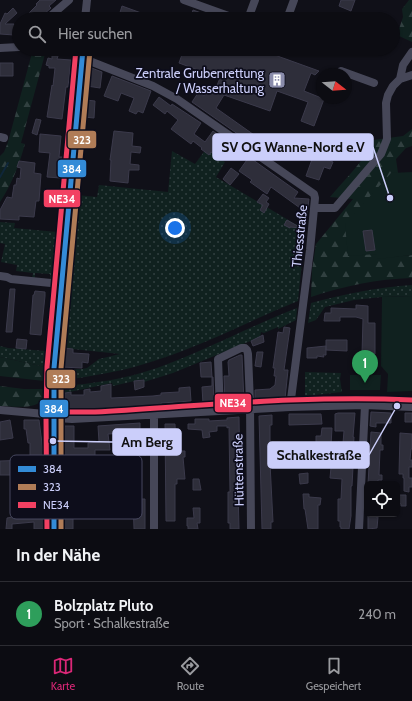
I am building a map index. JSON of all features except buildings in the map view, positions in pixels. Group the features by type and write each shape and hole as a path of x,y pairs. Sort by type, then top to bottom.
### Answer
{"street":[{"path":"55,12 69,0"},
{"path":"86,12 87,0"},
{"path":"184,0 217,12"},
{"path":"251,12 255,0"},
{"path":"290,12 294,0"},
{"path":"0,48 12,47"},
{"path":"400,79 403,65 412,52"},
{"path":"53,455 54,360 82,56"},
{"name":"Thiesstraße","path":"88,56 153,86 177,99 314,194 316,198 308,271 290,407"},
{"path":"352,75 374,83"},
{"path":"314,208 335,208 381,154 387,139 386,103 388,95 393,86 400,79 412,75"},
{"path":"0,276 11,279 61,284"},
{"name":"Hüttenstraße","path":"220,411 218,359 243,348 246,349 248,354 250,410 250,529"},
{"path":"358,529 364,405"},
{"path":"0,410 45,414 63,419 72,419 290,407 364,405 412,407"},
{"path":"154,415 154,529"},
{"path":"54,519 54,529"}],"green space":[{"path":"409,0 412,0 412,42 400,36 400,26 403,17 402,9"},
{"path":"31,56 44,56 21,143 25,144 23,152 12,181 0,202 0,156 4,152"},
{"path":"412,129 412,146 406,148 396,159 398,173 391,173 377,258 412,255 412,278 361,284 311,297 312,270 316,244 353,199 330,197 365,156 373,140 403,136"},
{"path":"206,149 225,162 216,177 295,224 304,225 306,223 298,301 175,354 121,370 59,381 60,370 87,368 99,359 120,354 63,348 77,195 97,197 99,185 168,192 172,151 195,164"},
{"path":"412,172 412,255 377,259 377,254 348,256 345,224 391,173"},
{"path":"0,222 15,223 14,228 57,232 53,280 50,280 50,274 35,273 35,278 32,278 33,273 16,271 17,265 1,262 5,244 0,243"},
{"path":"412,285 412,296 354,300 325,307 316,320 308,323 311,303 361,291"},
{"path":"412,296 412,391 387,392 388,374 381,366 382,297"},
{"path":"297,308 296,320 278,329 278,327 264,333 261,332 260,337 173,373 144,382 143,379 113,386 112,383 60,394 59,386 109,380 157,368 193,354"},
{"path":"0,346 46,351 45,367 0,357"},
{"path":"0,357 45,367 46,376 44,381 0,376"},
{"path":"305,372 341,373 340,379 342,392 305,396"},
{"path":"350,375 381,375 380,390 350,390"},
{"path":"0,386 24,389 46,389 43,390 46,396 42,401 32,406 0,406"}],"waterway":[{"path":"0,177 8,163"}],"transit line":[{"name":"NE34","path":"46,455 47,367 75,56"},
{"name":"384","path":"54,455 54,368 82,56"},
{"name":"323","path":"61,455 61,368 89,56"},
{"name":"NE34","path":"55,409 64,412 95,412 293,400 412,400"},
{"name":"NE34","path":"47,519 47,529"},
{"name":"384","path":"54,519 54,529"},
{"name":"323","path":"61,519 61,529"}],"place":[{"name":"Zentrale Grubenrettung / Wasserhaltung","path":"277,80"},
{"name":"SV OG Wanne-Nord e.V","path":"390,198"},
{"name":"Bolzplatz Pluto","path":"365,383"},
{"name":"Schalkestraße","path":"397,406"},
{"name":"Am Berg","path":"53,441"}]}
